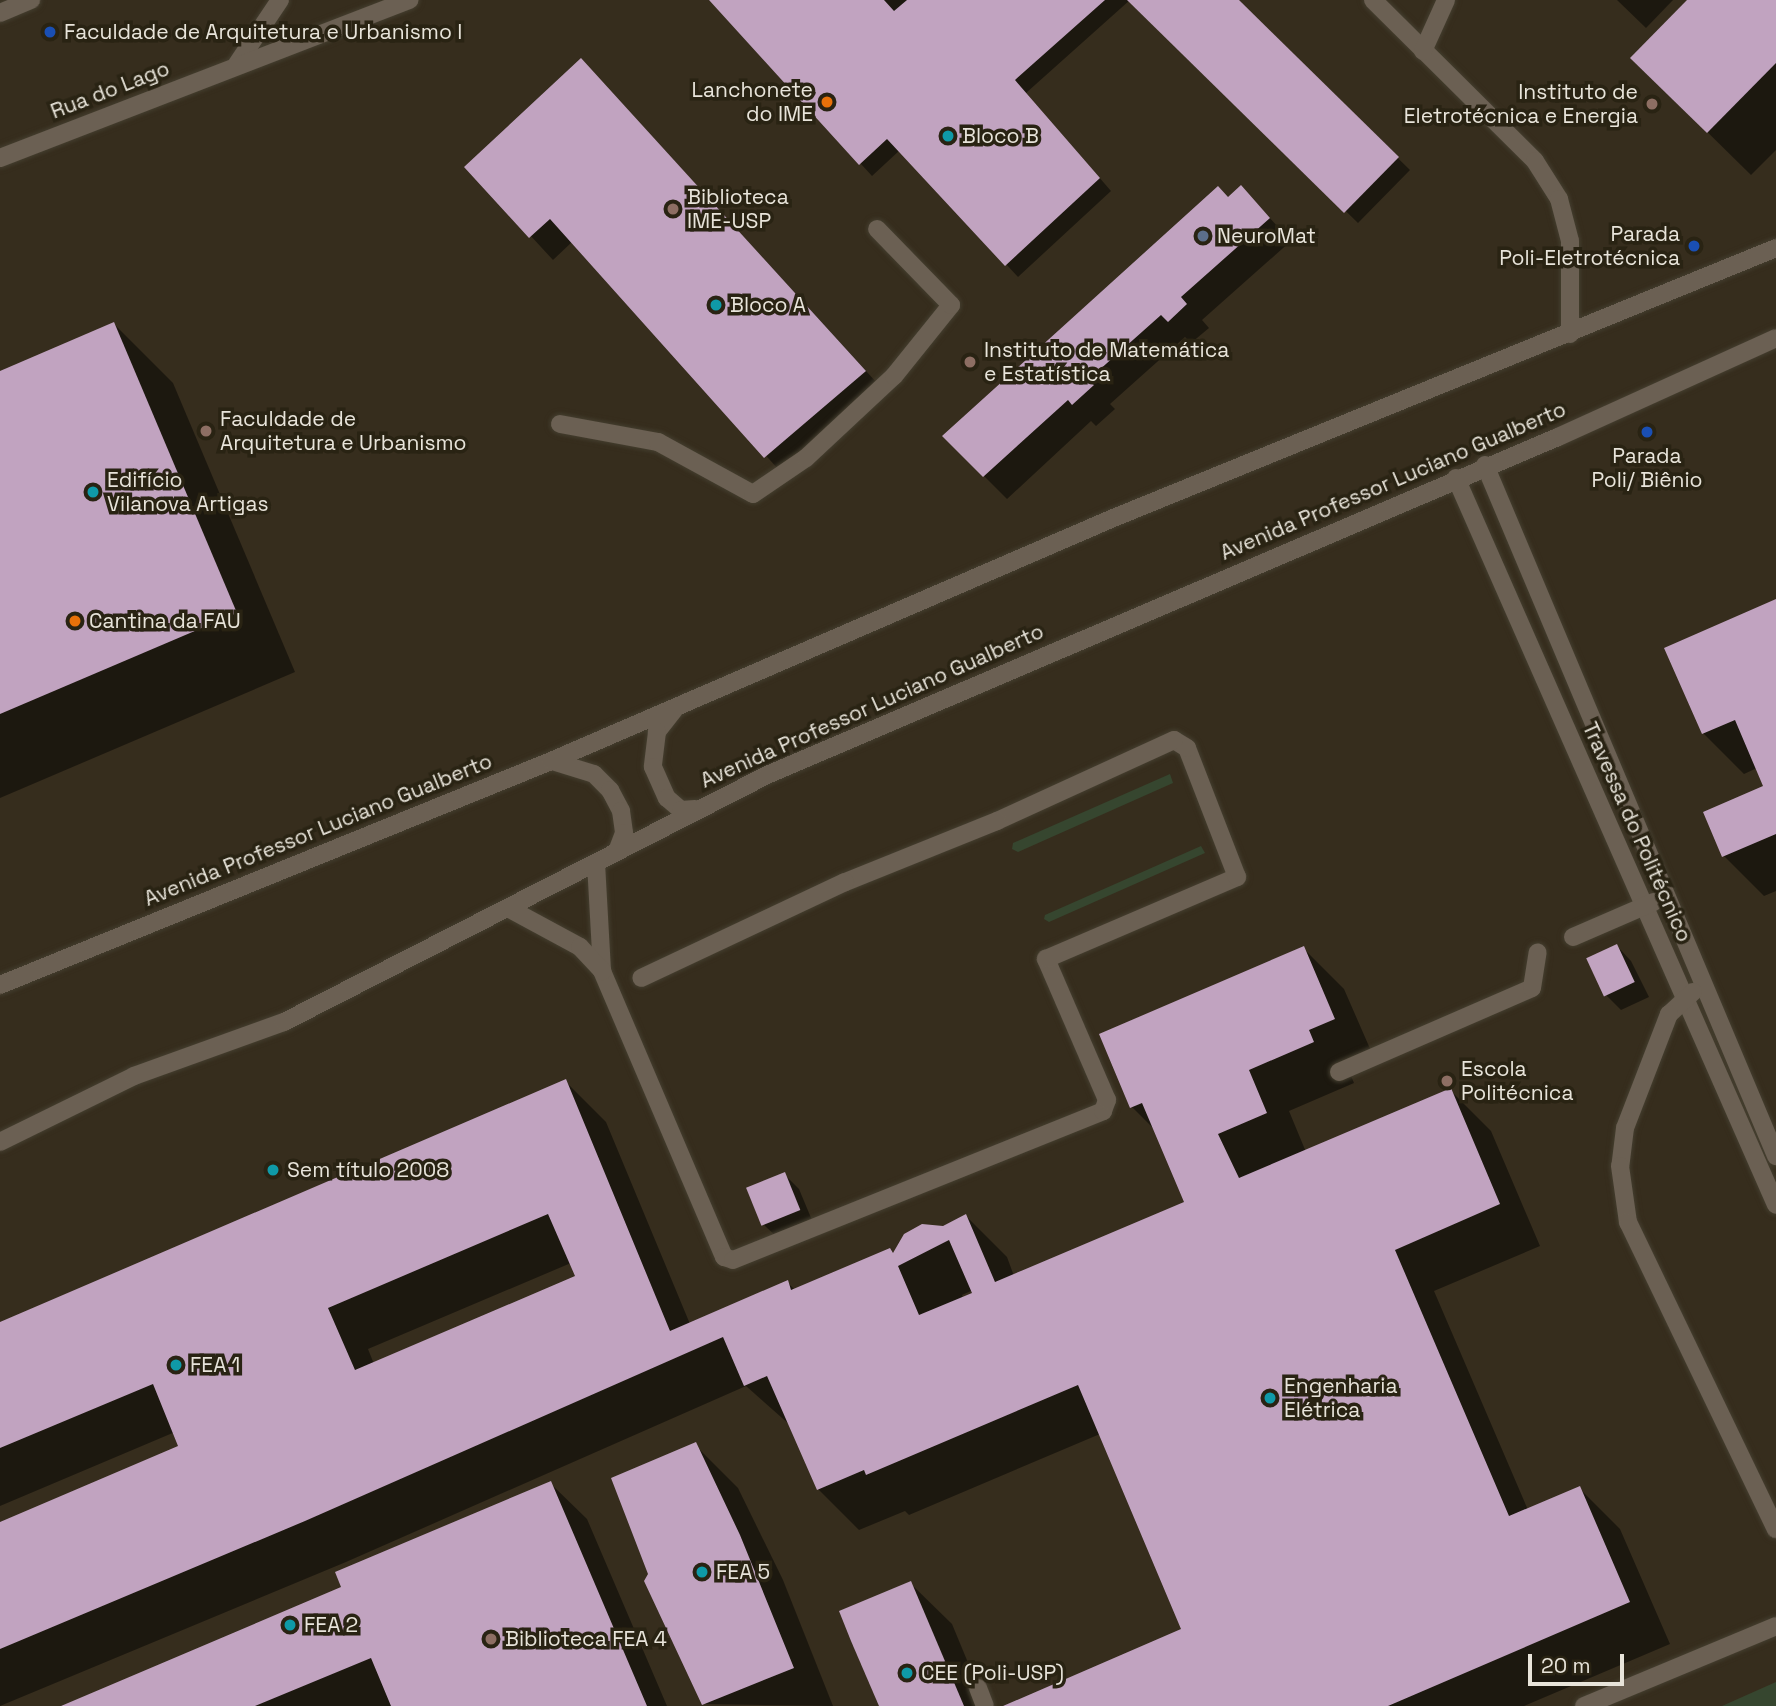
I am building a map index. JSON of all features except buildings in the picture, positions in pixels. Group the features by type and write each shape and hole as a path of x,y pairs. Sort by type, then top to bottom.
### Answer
{"street":[{"path":"0,13 31,0"},
{"path":"237,64 280,0"},
{"path":"376,0 404,3"},
{"path":"1373,0 1535,161 1559,199 1570,241 1570,334"},
{"path":"1423,51 1446,0"},
{"name":"Rua do Lago","path":"0,158 237,64 404,3"},
{"path":"559,424 658,442 753,494 806,458 894,376 951,305 877,229"},
{"name":"Avenida Professor Luciano Gualberto","path":"0,985 551,761 1111,519 1776,248"},
{"name":"Avenida Professor Luciano Gualberto","path":"0,1142 134,1076 284,1022 596,863 695,809 1485,465 1558,437 1776,338"},
{"name":"Travessa do Politécnico","path":"1485,465 1664,898 1706,986 1776,1156"},
{"name":"Travessa do Politécnico","path":"1456,478 1776,1205"},
{"path":"679,706 657,733 653,767 667,798 681,810 695,809"},
{"path":"508,908 580,947 602,971 724,1257 733,1261 1104,1109 1107,1100 1046,959 1237,877 1187,748 1174,740 998,821 845,883 641,978"},
{"path":"551,761 594,774 610,790 621,811 624,834 618,849"},
{"path":"596,863 602,971"},
{"path":"1573,937 1664,898"},
{"path":"1339,1072 1532,988 1538,952"},
{"path":"1706,986 1686,996 1669,1014 1625,1128 1620,1166 1628,1222 1776,1530"},
{"path":"1584,1706 1776,1626"},
{"path":"978,1688 985,1706"}],"shaded area":[{"path":"0,0 1776,0 1776,1706 0,1706"}],"green space":[{"path":"1170,774 1173,783 1018,852 1012,849 1013,843"},
{"path":"1201,846 1205,853 1049,922 1044,919 1045,915"},
{"path":"1776,1682 1776,1706 1722,1706"}],"place":[{"name":"Faculdade de Arquitetura e Urbanismo I","path":"50,32"},
{"name":"Lanchonete do IME","path":"827,102"},
{"name":"Instituto de Eletrotécnica e Energia","path":"1652,104"},
{"name":"Bloco B","path":"948,136"},
{"name":"Biblioteca IME-USP","path":"673,209"},
{"name":"NeuroMat","path":"1203,236"},
{"name":"Parada Poli-Eletrotécnica","path":"1694,246"},
{"name":"Bloco A","path":"716,305"},
{"name":"Instituto de Matemática e Estatística","path":"970,362"},
{"name":"Faculdade de Arquitetura e Urbanismo","path":"206,431"},
{"name":"Parada Poli/ Biênio","path":"1647,432"},
{"name":"Edifício Vilanova Artigas","path":"93,492"},
{"name":"Cantina da FAU","path":"75,621"},
{"name":"Escola Politécnica","path":"1447,1081"},
{"name":"Sem título 2008","path":"273,1170"},
{"name":"FEA 1","path":"176,1365"},
{"name":"Engenharia Elétrica","path":"1270,1398"},
{"name":"FEA 5","path":"702,1572"},
{"name":"FEA 2","path":"290,1625"},
{"name":"Biblioteca FEA 4","path":"491,1639"},
{"name":"CEE (Poli-USP)","path":"907,1673"}]}
